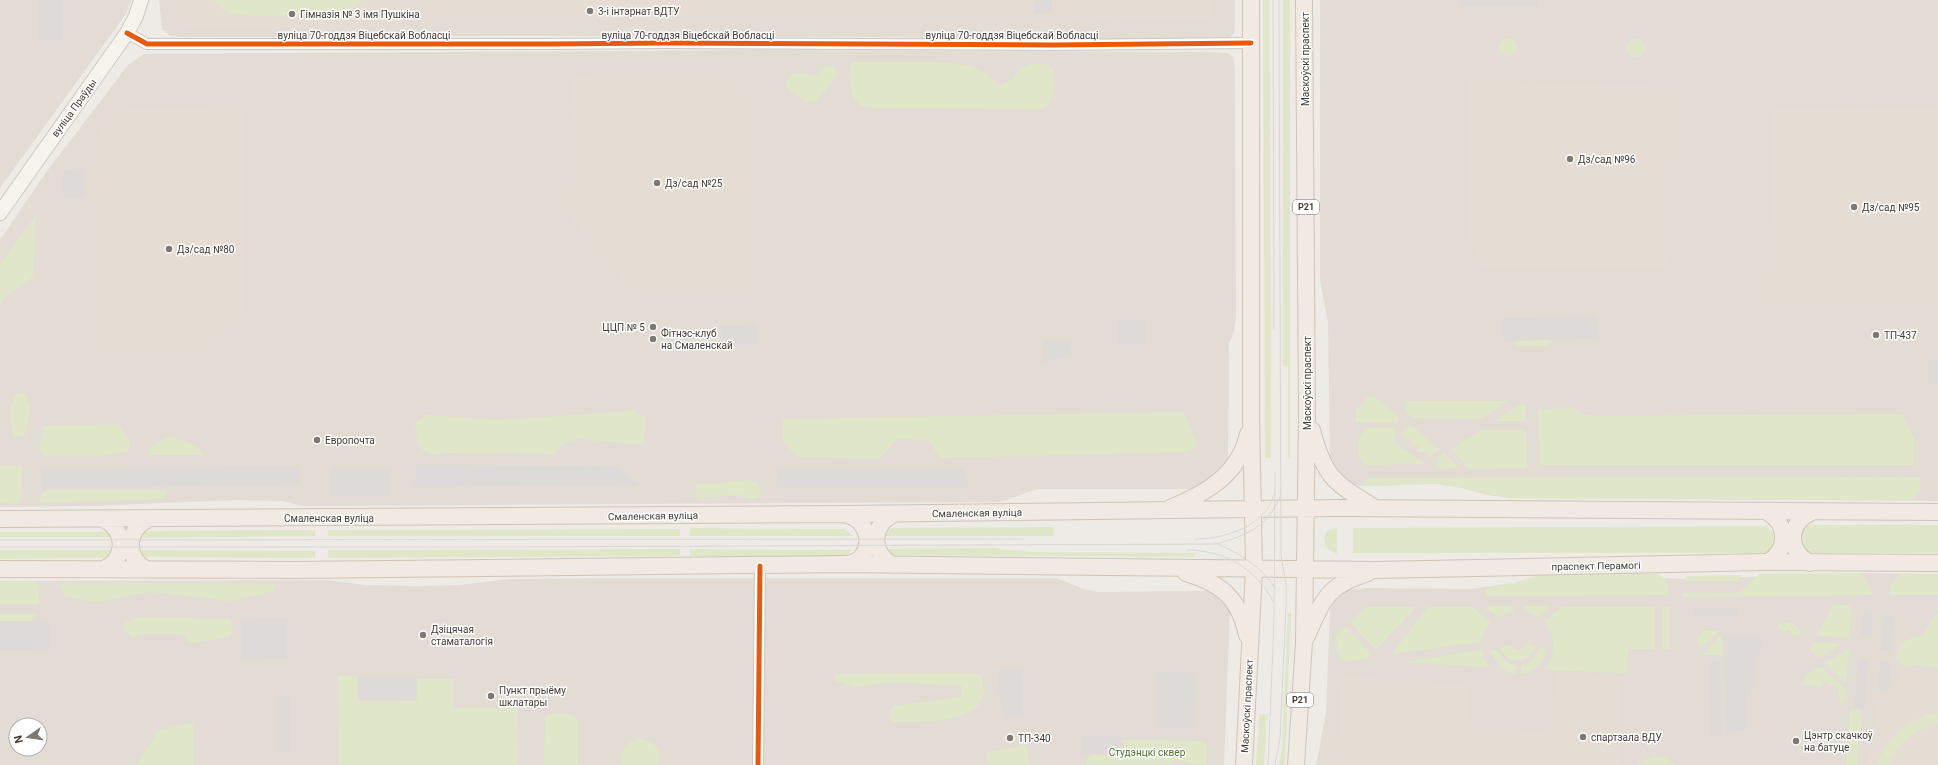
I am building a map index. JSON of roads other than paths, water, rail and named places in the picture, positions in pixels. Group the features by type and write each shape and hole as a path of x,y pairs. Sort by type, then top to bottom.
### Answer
{"main road":[{"name":"вуліца Праўды","path":"0,213 127,33 136,16 141,0"},
{"name":"Маскоўскі праспект","path":"1244,765 1254,569 1251,416 1251,0"},
{"name":"Маскоўскі праспект","path":"1296,765 1304,642 1306,509 1307,413 1304,0"},
{"path":"1307,413 1321,460 1327,471 1342,487 1375,508"},
{"path":"1163,511 1184,503 1224,479 1246,443 1251,416"},
{"path":"1306,509 1375,508 1767,512 1938,512"},
{"name":"Смаленская вуліца","path":"0,519 894,514 1306,509"},
{"path":"1767,512 1778,520 1781,525 1784,538 1781,550 1774,559 1768,562"},
{"path":"1810,563 1800,556 1794,545 1793,531 1800,519 1812,512"},
{"path":"0,569 760,566 850,564 862,556 868,543 868,536 863,524 858,519 846,514"},
{"path":"893,565 880,554 876,540 880,525 884,520 894,514"},
{"path":"103,519 109,522 118,531 121,544 118,556 110,566 104,569"},
{"path":"146,569 141,566 133,556 130,543 137,526 148,519"},
{"name":"праспект Перамогі","path":"1254,569 1375,570 1768,562 1938,563"},
{"path":"843,564 1254,569"},
{"path":"1171,568 1212,582 1230,596 1243,618 1250,650"},
{"path":"1304,642 1325,598 1333,589 1342,583 1375,570"}],"street":[{"name":"вуліца 70-годдзя Віцебскай Вобласці","path":"127,33 147,44 672,43 984,45 1251,43"},
{"path":"758,765 760,566"}],"tram line":[{"path":"1273,0 1274,329"},
{"path":"1275,765 1280,739 1286,606 1286,585 1281,556 1279,0"},
{"path":"1268,765 1274,621 1275,473"},
{"path":"1195,539 1205,539 1225,535 1235,532 1254,522 1262,516 1268,508 1275,493"},
{"path":"0,547 498,547 1216,544 1247,533 1263,522 1276,506 1281,495"},
{"path":"0,540 1023,539"},
{"path":"1215,543 1249,561 1264,573 1275,588"},
{"path":"1187,550 1213,553 1226,557 1237,563 1248,570 1257,579 1266,589 1273,601"}],"place":[{"name":"3-і інтэрнат ВДТУ","path":"590,11"},
{"name":"Гімназія № 3 імя Пушкіна","path":"292,14"},
{"name":"Дз/сад №96","path":"1570,159"},
{"name":"Дз/сад №25","path":"657,183"},
{"name":"Дз/сад №95","path":"1854,207"},
{"name":"Дз/сад №80","path":"169,249"},
{"name":"ЦЦП № 5","path":"653,327"},
{"name":"ТП-437","path":"1876,335"},
{"name":"Фітнэс-клуб на Смаленскай","path":"653,339"},
{"name":"Европочта","path":"317,440"},
{"name":"Дзіцячая стаматалогія","path":"423,635"},
{"name":"Пункт прыёму шклатары","path":"491,696"},
{"name":"спартзала ВДУ","path":"1583,737"},
{"name":"ТП-340","path":"1010,738"},
{"name":"Цэнтр скачкоў на батуце","path":"1796,741"}],"park label":[{"name":"Студэнцкі сквер","path":"1147,752"}]}
